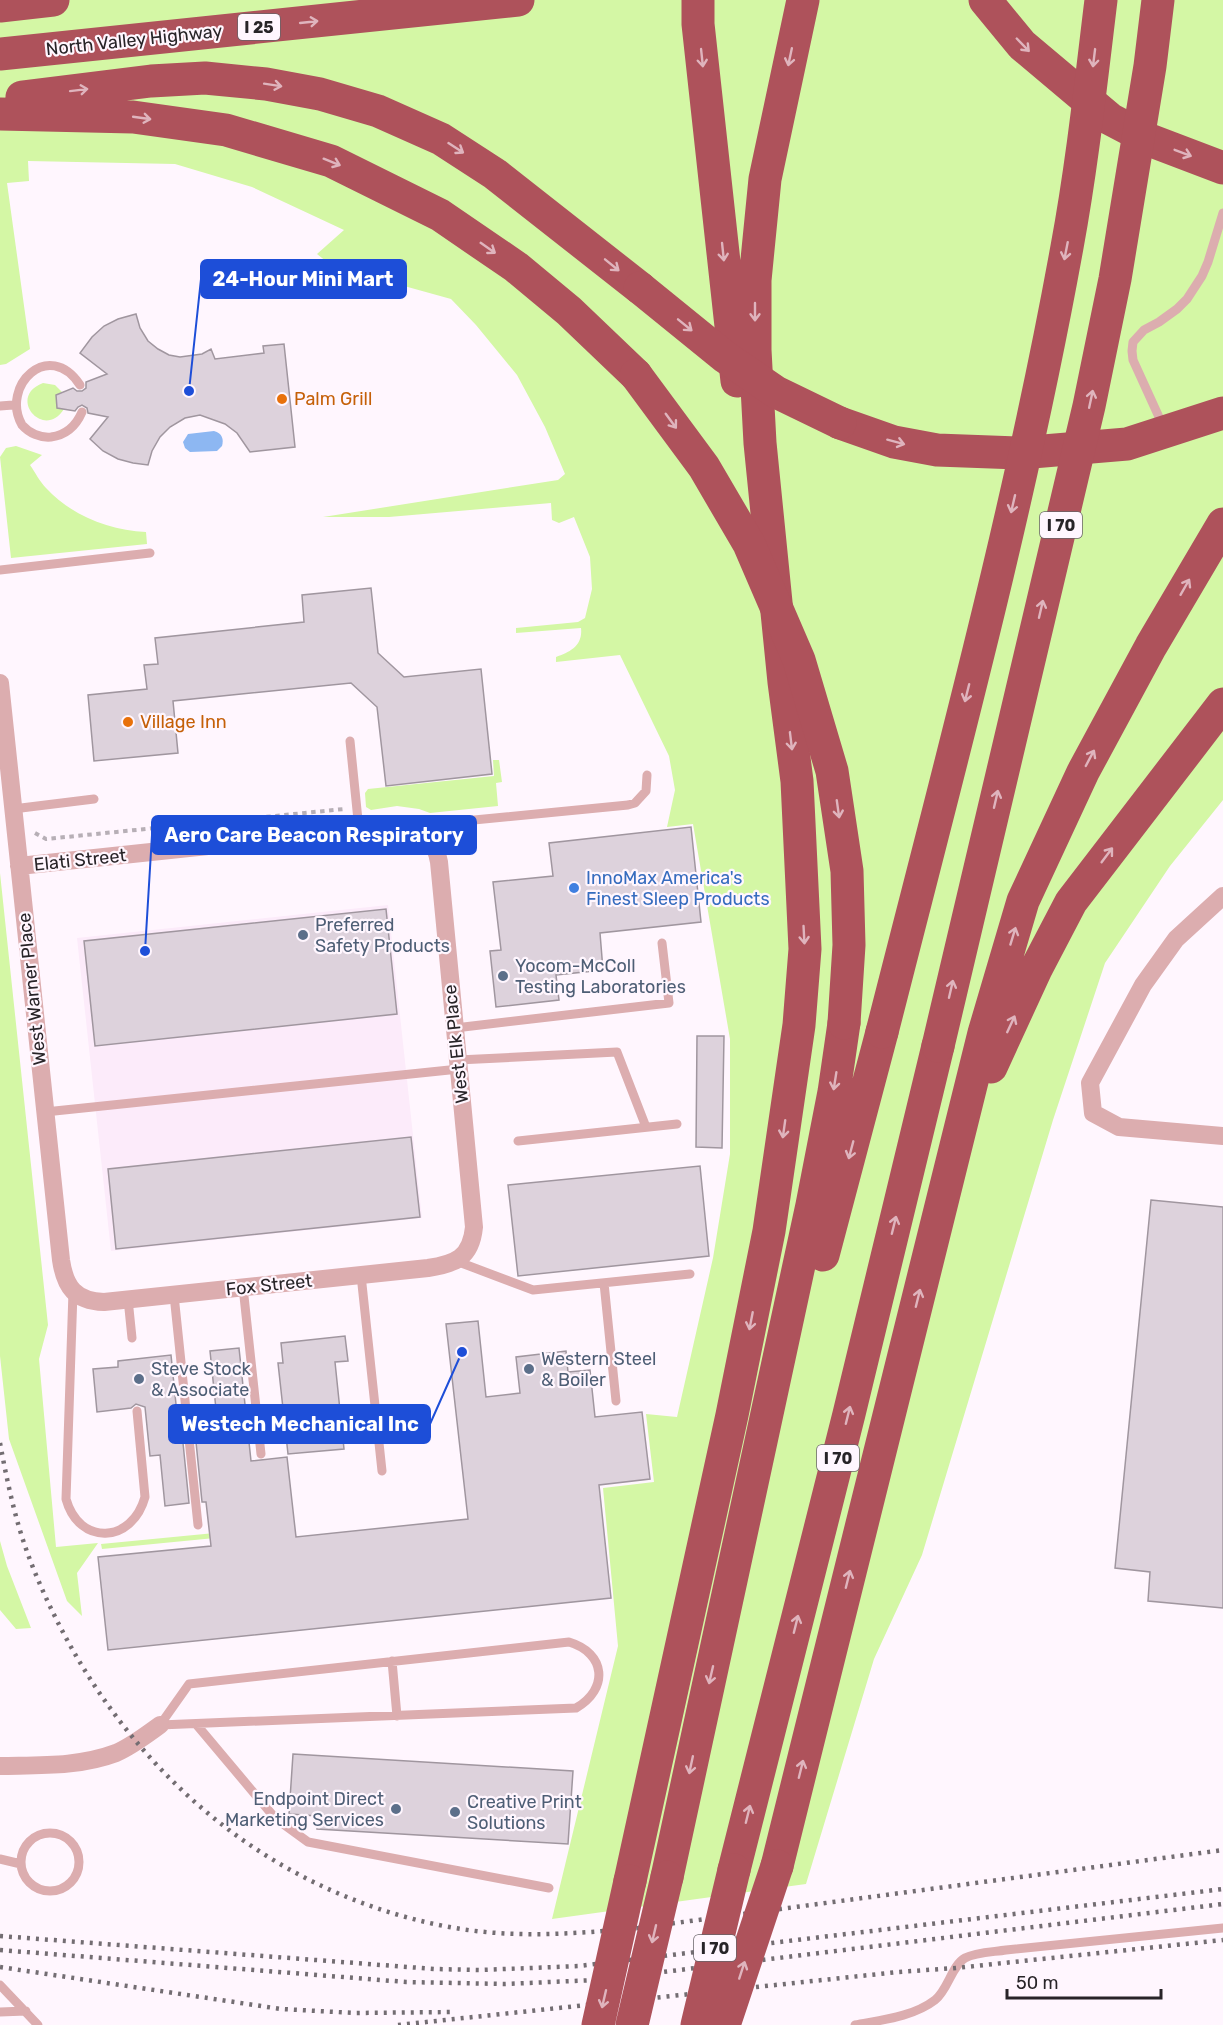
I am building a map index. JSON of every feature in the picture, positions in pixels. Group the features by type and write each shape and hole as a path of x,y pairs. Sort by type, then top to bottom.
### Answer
{"highway":[{"path":"0,6 53,0"},
{"name":"North Valley Highway","path":"0,54 518,0"},
{"path":"698,0 698,24 742,433 784,682"},
{"path":"598,2025 732,1415 769,1231 799,1025 805,949 796,781 760,443 755,350 755,280 765,178 802,0"},
{"path":"985,0 1022,45 1110,119 1152,141 1223,168"},
{"path":"718,1642 882,1032 997,573 1036,402 1068,245 1101,0"},
{"name":"I 70","path":"697,2025 849,1414 1089,406 1115,279 1150,66 1158,0"},
{"path":"0,102 151,81 205,78 266,84 320,94 378,111 441,139 495,174 725,357 776,392 840,423 894,442 937,450 1020,453 1126,444 1223,413"},
{"path":"0,114 133,117 226,130 331,161 440,215 516,267 569,311 636,375 704,466 749,544 799,660 832,771 847,871 849,945 844,1023 834,1092 812,1204 667,1877 632,2025"},
{"path":"724,2025 777,1866 984,1033 1023,901 1083,772 1151,645 1217,534"},
{"path":"944,1196 989,1071 1036,969 1071,902 1223,704"}],"street":[{"name":"West Warner Place","path":"0,683 61,1260 63,1273 73,1292"},
{"name":"Elati Street","path":"19,866 408,826 426,834"},
{"name":"West Elk Place","path":"426,834 437,852 474,1227 473,1237 460,1258"},
{"path":"1223,896 1176,939 1143,985 1090,1083 1093,1113 1119,1127 1223,1136"},
{"name":"Fox Street","path":"73,1292 93,1301 174,1295 428,1268 460,1258"},
{"path":"0,1766 54,1765 96,1759 137,1742 160,1725"}],"lane":[{"path":"1166,433 1133,360 1133,342 1144,330 1160,322 1187,299 1209,262 1223,213"},
{"path":"80,385 75,377 61,368 51,365 35,368 26,373 16,385 13,405 16,417 24,428 46,437 68,431 74,426 82,412"},
{"path":"0,406 13,405"},
{"path":"0,570 150,553"},
{"path":"350,741 359,830"},
{"path":"426,834 443,823 628,805 635,803 646,791 647,775"},
{"path":"13,809 94,799"},
{"path":"455,1028 669,1003 662,943"},
{"path":"45,1112 458,1064 617,1052 646,1127"},
{"path":"518,1141 677,1124"},
{"path":"460,1258 533,1290 690,1274"},
{"path":"361,1275 382,1471"},
{"path":"604,1283 616,1401"},
{"path":"243,1287 261,1454"},
{"path":"73,1292 66,1498 69,1511 87,1529 99,1533 112,1533 129,1524 141,1510 144,1497 137,1411"},
{"path":"174,1295 198,1525"},
{"path":"128,1299 132,1338"},
{"path":"569,1642 580,1645 590,1652 599,1672 594,1694 576,1708 160,1725 189,1684 569,1642"},
{"path":"392,1661 397,1716"},
{"path":"196,1724 275,1818 308,1842 549,1888"},
{"path":"52,1833 69,1841 79,1858 78,1867 69,1884 52,1891 35,1887 28,1881 23,1874 21,1864 26,1846 42,1834 52,1833"},
{"path":"0,1859 21,1864"},
{"path":"855,2025 900,2016 935,2000 945,1990 959,1963 971,1956 1006,1950 1223,1928"},
{"path":"0,1985 38,2025"},
{"path":"0,2012 26,2011"}],"path":[{"path":"35,833 46,839 357,807"}],"shaded area":[{"path":"388,905 422,1218 111,1251 77,938"}],"green space":[{"path":"0,0 1223,0 1223,800 1170,866 1105,963 1053,1120 922,1555 874,1659 806,1884 552,1919 618,1646 603,1488 654,1482 646,1414 677,1417 713,1258 730,1154 730,1039 693,824 667,827 675,790 669,756 620,655 556,662 556,657 578,644 581,628 516,633 516,628 578,622 585,618 592,589 590,557 574,517 559,523 552,520 551,503 389,517 323,517 558,480 565,474 545,427 517,375 476,325 451,299 332,266 317,254 344,230 252,187 175,164 28,161 29,181 7,183 30,349 6,364 0,365"},
{"path":"43,383 55,385 62,392 56,395 57,407 64,409 56,418 39,419 28,406 28,397 32,389"},
{"path":"16,446 42,455 30,465 44,486 56,498 79,514 105,525 146,532 147,544 11,558 0,457 6,448"},
{"path":"493,760 499,760 502,782 496,783 498,806 430,813 397,806 371,810 366,807 365,793 368,789 494,776"},
{"path":"0,873 48,1325 39,1359 56,1547 98,1543 77,1573 82,1616 67,1601 9,1439 0,1356"},
{"path":"287,1526 287,1531 102,1549 101,1544"},
{"path":"0,1541 31,1628 16,1629 0,1610"}],"water":[{"path":"214,431 221,435 222,439 222,446 217,451 190,452 185,448 183,442 188,434"}],"building":[{"path":"136,314 140,328 148,341 169,355 180,357 202,354 211,349 215,359 264,353 263,346 284,344 295,447 250,452 237,433 225,424 200,415 185,418 170,427 160,437 152,451 148,465 118,459 103,451 90,439 108,417 88,413 87,408 82,405 75,411 57,408 56,395 73,388 82,391 86,388 86,382 107,374 80,353 104,326"},
{"path":"371,588 378,653 404,677 481,669 492,774 386,786 377,707 351,683 173,701 178,753 94,761 88,695 147,689 144,665 158,664 155,638 304,622 302,595"},
{"path":"691,827 701,922 600,933 603,970 556,975 559,1000 496,1007 490,951 501,950 493,882 553,876 549,843"},
{"path":"386,909 397,1014 95,1046 84,941"},
{"path":"697,1036 724,1036 722,1148 696,1147"},
{"path":"411,1137 420,1217 116,1249 108,1169"},
{"path":"700,1166 709,1256 518,1276 508,1185"},
{"path":"1151,1200 1223,1207 1223,1608 1148,1601 1150,1572 1115,1568"},
{"path":"478,1321 486,1397 520,1393 516,1357 566,1351 568,1372 590,1370 595,1417 642,1412 650,1479 599,1485 611,1598 108,1650 98,1557 211,1546 206,1502 202,1502 194,1422 217,1419 210,1351 239,1348 251,1461 287,1457 296,1537 468,1519 446,1324"},
{"path":"345,1336 348,1361 335,1362 344,1449 288,1454 278,1363 283,1363 281,1343"},
{"path":"171,1355 189,1503 165,1506 160,1455 150,1456 145,1407 136,1404 131,1408 97,1412 93,1369 118,1367 118,1361"},
{"path":"293,1754 573,1771 568,1844 317,1829 318,1816 289,1814"}],"railway":[{"path":"0,1443 18,1523 34,1570 65,1635 102,1696 145,1752 194,1801 249,1844 309,1880 374,1907 444,1926 492,1933 589,1932 638,1928 1223,1850"},
{"path":"0,1936 434,1969 481,1970 579,1966 1223,1889"},
{"path":"0,1950 406,1982 504,1984 597,1980 1223,1904"},
{"path":"398,2025 1223,1940"},
{"path":"0,1967 281,2009 355,2013 453,2012"}],"place":[{"name":"24-Hour Mini Mart","path":"189,391"},
{"name":"Palm Grill","path":"282,399"},
{"name":"Village Inn","path":"128,722"},
{"name":"InnoMax America's Finest Sleep Products","path":"574,888"},
{"name":"Preferred Safety Products","path":"303,935"},
{"name":"Aero Care Beacon Respiratory","path":"145,951"},
{"name":"Yocom-McColl Testing Laboratories","path":"503,976"},
{"name":"Westech Mechanical Inc","path":"462,1352"},
{"name":"Western Steel & Boiler","path":"529,1369"},
{"name":"Steve Stock & Associate","path":"139,1379"},
{"name":"Endpoint Direct Marketing Services","path":"396,1809"},
{"name":"Creative Print Solutions","path":"455,1812"}]}
